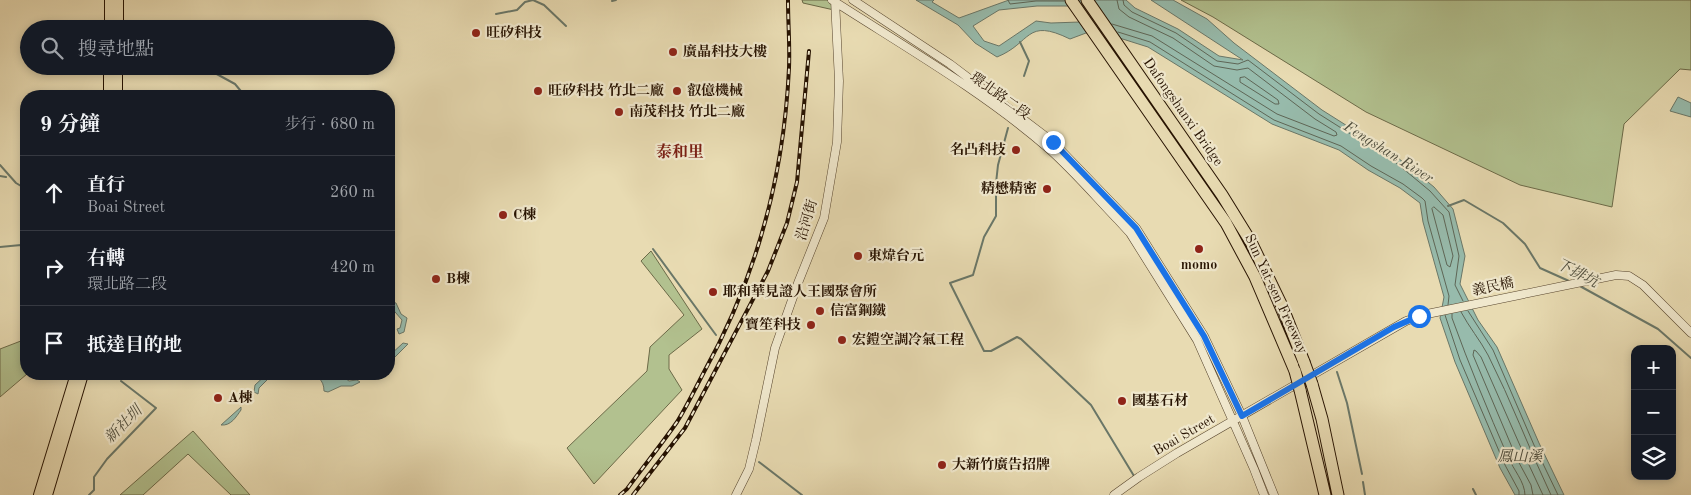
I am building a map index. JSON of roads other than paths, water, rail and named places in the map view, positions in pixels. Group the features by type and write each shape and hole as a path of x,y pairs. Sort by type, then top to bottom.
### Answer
{"highway":[{"name":"Dafongshanxi Bridge","path":"1071,0 1226,223"},
{"name":"Dafongshanxi Bridge","path":"1087,0 1222,195 1251,242"},
{"name":"Sun Yat-sen Freeway","path":"1226,223 1255,277 1295,371 1325,495"},
{"name":"Sun Yat-sen Freeway","path":"1251,242 1282,306 1312,384 1322,419 1338,495"}],"main road":[{"path":"110,0 110,20"},
{"path":"118,0 118,20"},
{"path":"109,75 109,90"},
{"path":"116,90 117,75"},
{"path":"39,495 74,380"},
{"path":"47,495 81,380"}],"street":[{"name":"環北路二段","path":"854,0 950,64 1053,142 1136,228 1204,336 1242,416 1274,495"},
{"name":"環北路二段","path":"834,1 945,71 1010,118 1048,148 1120,221 1130,233 1197,340 1264,495"},
{"name":"沿河街","path":"736,495 749,469 775,348 824,218 837,142 839,81 834,1"},
{"name":"義民橋","path":"1399,324 1427,314 1594,278 1616,275 1629,276 1643,285 1691,333"},
{"name":"Boai Street","path":"1114,495 1139,477 1399,324"}],"water":[{"name":"鳳山溪","path":"916,0 934,0 932,2 959,18 1009,0 1126,0 1135,8 1178,29 1219,56 1243,60 1151,0 1173,0 1207,19 1234,43 1322,110 1398,158 1434,187 1453,209 1465,256 1460,284 1478,320 1497,347 1564,495 1515,495 1500,468 1455,362 1440,318 1444,297 1423,222 1420,203 1400,188 1368,170 1339,150 1272,124 1148,47 1094,30 1070,39 1055,33 1036,31 997,57 975,43 958,25","holes":["1037,6 1068,6 1080,22 1051,23 1036,21 999,46 984,41 973,26 999,10"]},
{"path":"1678,97 1691,103 1691,117 1670,111"},
{"path":"395,303 401,314 407,318 404,332 399,334 397,329 400,328 402,320 395,312"},
{"path":"403,343 408,344 395,357 395,350"},
{"path":"260,380 267,380 259,388 258,394 254,392 255,385"},
{"path":"320,380 357,380 360,382 352,386 341,386 328,392 324,391 323,384"},
{"path":"241,407 233,421 221,425"}],"waterway":[{"path":"496,14 517,10 525,2 533,0 544,5 566,26"},
{"path":"612,1 616,0"},
{"path":"1020,42 1029,61 1024,76"},
{"path":"218,75 235,84 240,90"},
{"path":"1008,128 998,165 996,216 984,237 973,275 950,283 984,351 991,351 1017,337 1021,339 1091,405 1134,476"},
{"path":"0,165 20,185"},
{"name":"新社圳","path":"0,176 6,177"},
{"name":"下排坑","path":"1448,206 1464,200 1503,223 1525,244 1540,268 1569,281"},
{"name":"新社圳","path":"0,247 20,245"},
{"path":"653,249 716,335"},
{"name":"下排坑","path":"1578,285 1658,329 1691,358"},
{"path":"1337,372 1347,403 1362,474"},
{"name":"新社圳","path":"89,495 94,490 94,477 107,459 156,408 121,381"},
{"path":"759,462 802,495"},
{"path":"1363,482 1365,495"},
{"path":"1473,489 1476,495"}],"railway":[{"path":"620,495 627,489 658,448 684,410 739,300 752,263 774,187 781,148 789,68 788,0"},
{"path":"633,495 685,428 768,271 787,223 797,182 809,51"}],"place":[{"name":"旺矽科技","path":"476,33"},
{"name":"廣晶科技大樓","path":"673,52"},
{"name":"旺矽科技 竹北二廠","path":"538,91"},
{"name":"叡億機械","path":"677,91"},
{"name":"南茂科技 竹北二廠","path":"619,112"},
{"name":"名凸科技","path":"1016,150"},
{"name":"精懋精密","path":"1047,189"},
{"name":"C棟","path":"503,215"},
{"name":"momo","path":"1199,249"},
{"name":"東煒台元","path":"858,256"},
{"name":"B棟","path":"436,279"},
{"name":"耶和華見證人王國聚會所","path":"713,292"},
{"name":"信富鋼鐵","path":"820,311"},
{"name":"寶笙科技","path":"811,325"},
{"name":"宏鎧空調冷氣工程","path":"842,340"},
{"name":"A棟","path":"218,398"},
{"name":"國基石材","path":"1122,401"},
{"name":"大新竹廣告招牌","path":"942,465"}],"district":[{"name":"泰和里","path":"680,153"}],"water label":[{"name":"Fengshan River","path":"1388,153"}]}
